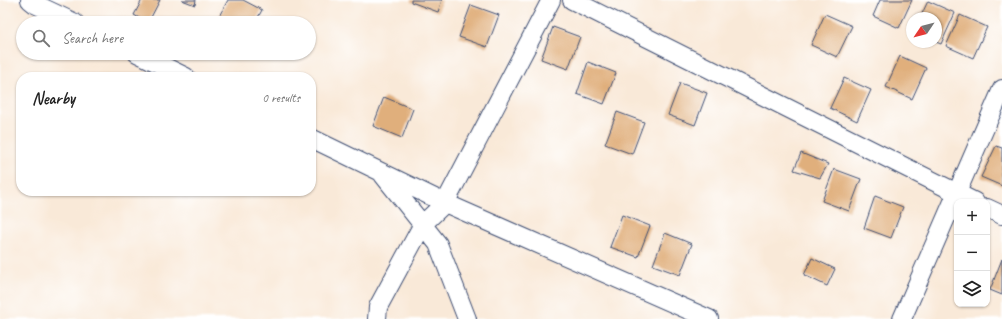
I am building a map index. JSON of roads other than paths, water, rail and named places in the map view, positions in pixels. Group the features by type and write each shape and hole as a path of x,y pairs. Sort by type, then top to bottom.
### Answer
{"street":[{"path":"30,0 60,16"},
{"path":"377,319 378,307 422,224 445,202 551,0"},
{"path":"572,0 969,199"},
{"path":"151,60 176,72"},
{"path":"902,319 1002,89"},
{"path":"316,140 445,202 709,319"},
{"path":"380,171 438,244 467,319"},
{"path":"990,209 1002,215"}]}
